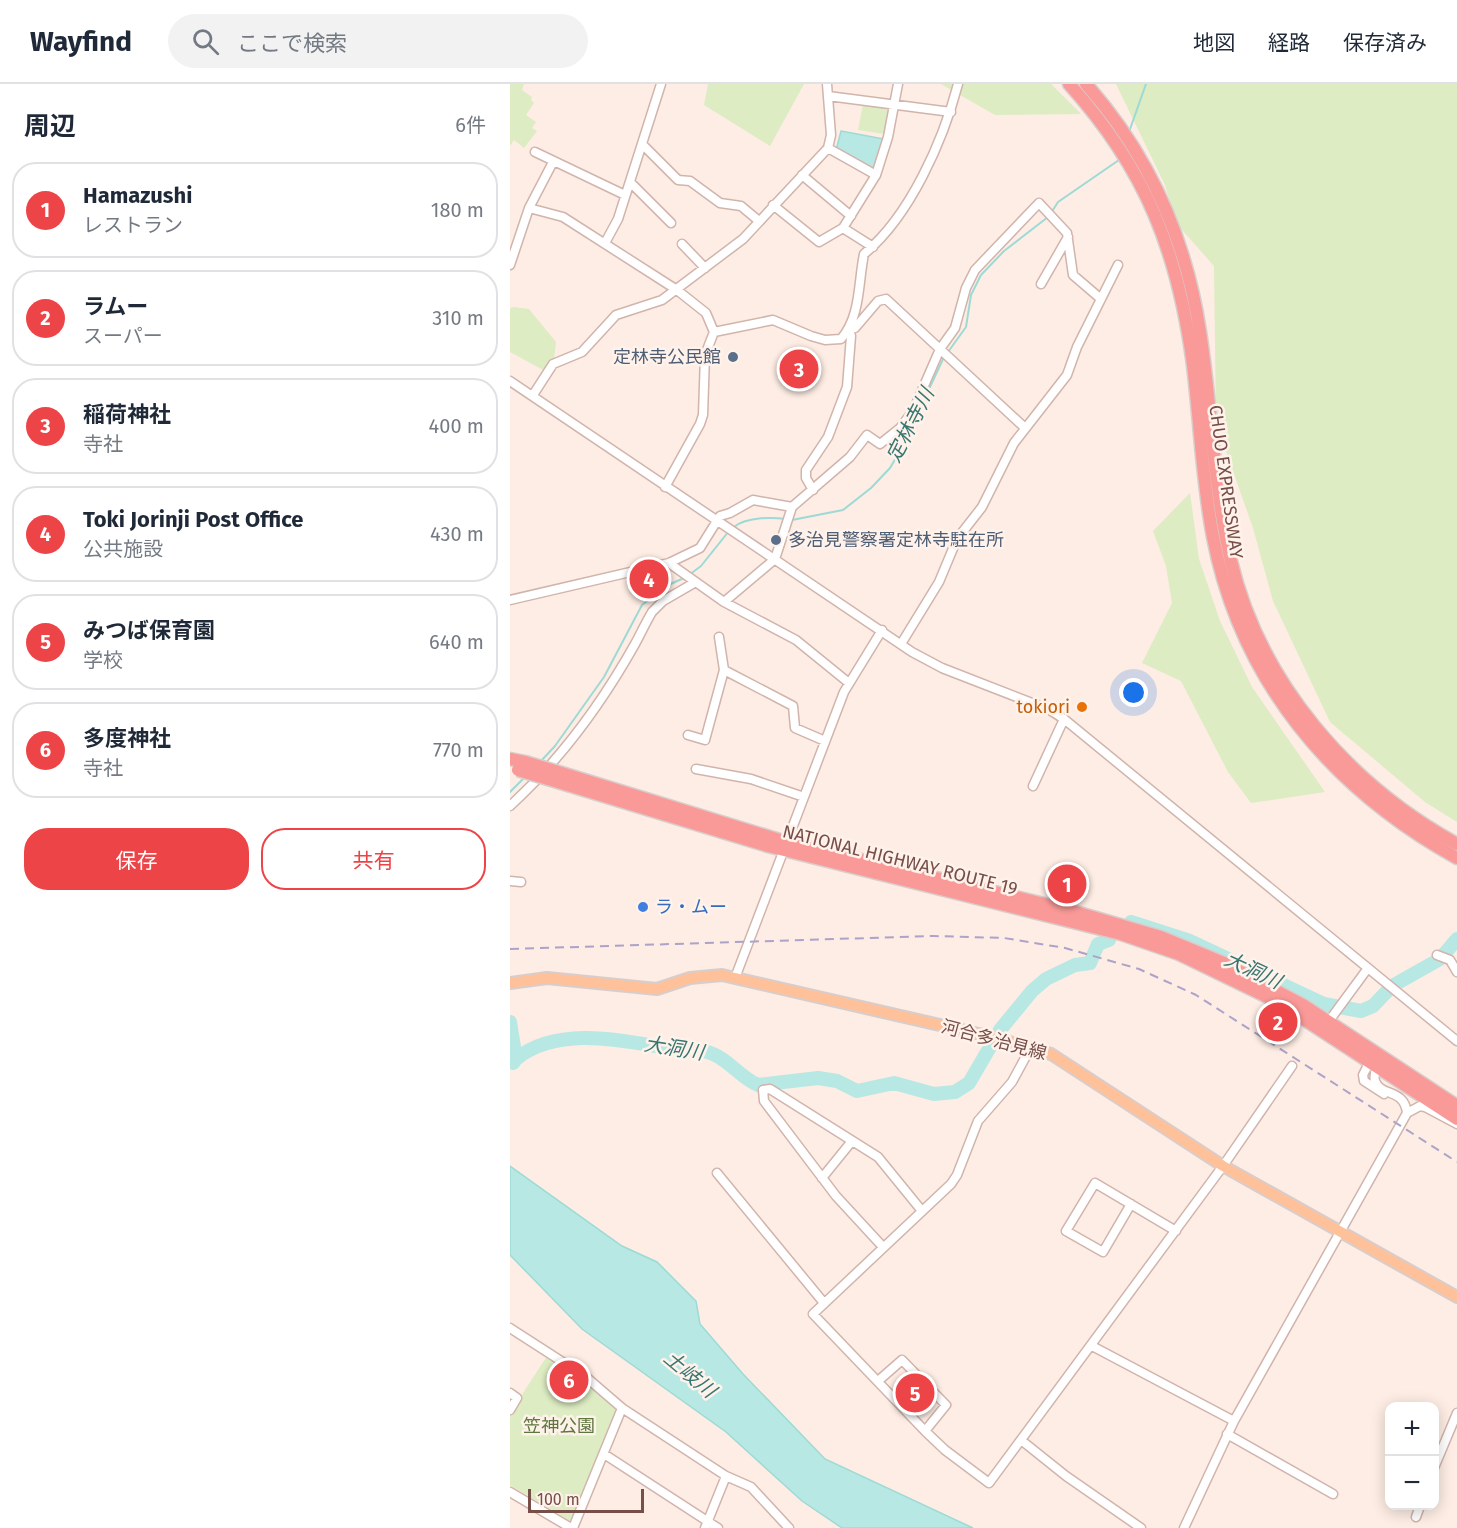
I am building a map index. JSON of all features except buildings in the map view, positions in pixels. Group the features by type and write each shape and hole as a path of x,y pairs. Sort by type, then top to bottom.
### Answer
{"highway":[{"name":"CHUO EXPRESSWAY","path":"1069,84 1146,181"},
{"name":"CHUO EXPRESSWAY","path":"1086,84 1130,139 1146,181 1178,240 1192,290 1205,367 1220,506 1232,564 1252,622 1294,699 1334,750 1457,858"},
{"name":"NATIONAL HIGHWAY ROUTE 19","path":"510,759 518,767 785,846 1121,934 1179,954 1276,1002 1457,1106"},
{"name":"CHUO EXPRESSWAY","path":"1439,841 1457,844"},
{"name":"NATIONAL HIGHWAY ROUTE 19","path":"785,846 1065,909 1161,937 1243,972 1333,1016 1374,1060 1457,1119"}],"main road":[{"name":"河合多治見線","path":"510,983 547,978 657,989 702,975 722,975 1031,1047 1064,1061 1224,1166 1457,1297"}],"street":[{"path":"605,243 618,219 661,84"},
{"path":"533,395 553,364 582,352 616,315 662,300 743,238 828,148 831,135 827,84"},
{"path":"773,206 819,242 843,228 876,175 895,105 898,84"},
{"path":"813,490 806,478 806,470 828,437 847,387 850,331 855,318 864,254 873,247 918,184 941,140 958,84"},
{"path":"828,96 951,112"},
{"path":"642,144 678,180 690,181 720,203 741,206 759,221"},
{"path":"828,148 876,175"},
{"path":"535,152 625,195"},
{"path":"510,265 529,208 554,162"},
{"path":"802,175 851,216"},
{"path":"630,182 671,223"},
{"path":"724,602 775,559 792,507 850,457 867,435 880,444 900,428 914,411 940,349 955,328 966,288 975,270 1039,202 1068,237 1073,275 1101,299"},
{"path":"529,208 563,217 677,290 706,313 714,332 705,355 703,415 664,487"},
{"path":"843,228 873,247"},
{"path":"1041,284 1068,237"},
{"path":"682,244 705,268"},
{"path":"901,644 939,582 957,539 982,507 1003,462 1024,428 1067,375 1077,347 1118,265"},
{"path":"714,332 773,320 825,340 841,339 881,298 891,302 1024,428"},
{"path":"510,381 664,487 901,644 942,668 1050,710 1064,719 1457,1041"},
{"path":"510,600 669,563 700,548 720,516 753,500 792,507"},
{"path":"669,563 694,583 724,602 796,640 849,682"},
{"path":"510,806 555,759 592,710 652,612 663,602 694,583"},
{"path":"735,978 849,682 882,630"},
{"path":"688,735 705,740 724,670 719,637"},
{"path":"724,670 793,706 795,728 825,741"},
{"path":"1033,786 1064,719"},
{"path":"696,769 751,779 804,797"},
{"path":"510,881 521,882"},
{"path":"1441,957 1450,960 1457,972"},
{"path":"1333,1016 1368,968"},
{"path":"1031,1047 1012,1082 978,1121 957,1175 813,1314 925,1431 945,1450 989,1483 1224,1166 1292,1066"},
{"path":"1374,1060 1374,1079 1377,1084 1399,1096 1404,1101 1407,1113"},
{"path":"1374,1060 1364,1075 1364,1081 1400,1104 1399,1124"},
{"path":"883,1247 822,1178 764,1101 763,1090 770,1089 878,1157 922,1211"},
{"path":"1184,1528 1227,1434 1399,1124 1407,1113 1420,1106 1457,1124"},
{"path":"822,1178 852,1140"},
{"path":"717,1173 824,1303"},
{"path":"1131,1204 1103,1252 1066,1231 1095,1183 1131,1204 1176,1231"},
{"path":"510,1328 585,1377 622,1408 726,1476 751,1487 789,1528"},
{"path":"1092,1346 1234,1421"},
{"path":"878,1381 902,1360 946,1405 925,1431"},
{"path":"510,1393 517,1398 510,1410"},
{"path":"510,1491 572,1528 622,1408"},
{"path":"1439,1456 1457,1413"},
{"path":"1227,1434 1333,1494"},
{"path":"1021,1440 1066,1476 1141,1528"},
{"path":"604,1454 706,1525 718,1528"},
{"path":"706,1525 726,1476"},
{"path":"1416,1516 1418,1510"}],"green space":[{"path":"510,84 524,84 522,90 532,97 531,100 534,103 526,115 536,122 532,128 537,131 524,148 514,140 510,146"},
{"path":"708,84 804,84 770,146 704,105"},
{"path":"941,84 1051,84 1081,114 995,115"},
{"path":"1116,84 1457,84 1457,822 1425,802 1330,722 1273,601 1253,528 1216,423 1214,266 1176,223 1165,185"},
{"path":"863,104 892,107 884,134 858,130"},
{"path":"510,308 529,309 556,342 554,359 545,371 510,352"},
{"path":"1190,493 1199,559 1220,621 1252,687 1325,792 1251,803 1228,772 1181,681 1142,663 1172,603 1166,566 1153,531"},
{"name":"笠神公園","path":"547,1356 585,1381 618,1412 572,1522 510,1485 510,1413"}],"water":[{"path":"841,131 884,139 875,171 836,150"},
{"name":"土岐川","path":"510,1166 622,1246 657,1262 696,1301 700,1324 743,1374 825,1459 973,1528 842,1528 802,1501 726,1432 582,1329 510,1255"}],"waterway":[{"name":"定林寺川","path":"1129,132 1146,84"},
{"name":"定林寺川","path":"1051,213 1058,202 1119,160"},
{"name":"定林寺川","path":"948,352 966,327 971,295 981,275 1004,251 1048,217"},
{"name":"定林寺川","path":"792,520 843,510 871,488 890,468 944,357"},
{"name":"定林寺川","path":"734,527 745,521 766,518 786,519"},
{"name":"定林寺川","path":"689,575 701,566 729,531"},
{"name":"定林寺川","path":"541,761 555,746 604,677 642,605 666,586 684,578"},
{"name":"定林寺川","path":"510,792 524,778"},
{"name":"大洞川","path":"1131,922 1190,941 1324,1004 1361,1011 1373,1006 1392,986 1440,959 1457,939"},
{"name":"大洞川","path":"516,1059 550,1042 569,1039 609,1039 708,1052 719,1057 758,1085 818,1078 837,1081 857,1091 894,1083 934,1094 955,1092 969,1083 1000,1030 1032,991 1046,979 1075,965 1090,963 1098,944 1109,940"},
{"name":"定林寺川","path":"510,1022 516,1059 513,1063"}],"railway":[{"path":"510,949 933,936 1004,938 1065,948 1139,969 1196,995 1457,1162"}],"place":[{"name":"定林寺公民館","path":"733,357"},
{"name":"稲荷神社","path":"799,369"},
{"name":"多治見警察署定林寺駐在所","path":"776,540"},
{"name":"Toki Jorinji Post Office","path":"649,579"},
{"name":"tokiori","path":"1082,707"},
{"name":"Hamazushi","path":"1067,884"},
{"name":"ラ・ムー","path":"643,907"},
{"name":"ラムー","path":"1278,1022"},
{"name":"多度神社","path":"569,1380"},
{"name":"みつば保育園","path":"915,1393"}]}
